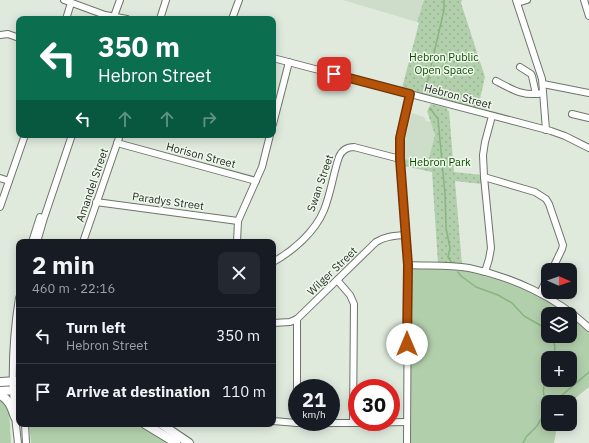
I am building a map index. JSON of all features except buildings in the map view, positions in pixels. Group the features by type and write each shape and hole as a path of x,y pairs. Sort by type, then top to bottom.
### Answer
{"main road":[{"path":"0,382 16,381"},
{"path":"0,391 16,390"},
{"path":"0,395 8,402 15,417"},
{"path":"150,427 176,443"},
{"path":"165,427 189,443"}],"street":[{"path":"64,0 108,16"},
{"path":"114,16 120,0"},
{"path":"161,16 166,0"},
{"path":"233,16 239,0"},
{"path":"527,0 517,2 542,79 546,130"},
{"path":"584,0 589,16"},
{"path":"67,16 72,3"},
{"path":"0,35 8,34 16,37"},
{"name":"Hebron Street","path":"276,59 546,130 565,136 589,148"},
{"path":"276,112 289,62"},
{"path":"520,67 532,75 536,94"},
{"path":"496,81 515,91 529,94 543,93"},
{"path":"543,84 589,93"},
{"path":"407,443 408,265 400,159 400,138 410,94"},
{"path":"572,114 589,118"},
{"path":"485,272 491,248 484,177 484,150 492,116"},
{"path":"0,207 24,138"},
{"path":"33,239 71,138"},
{"name":"Amandel Street","path":"84,239 119,138"},
{"path":"238,239 238,221 262,167 269,138"},
{"name":"Horison Street","path":"117,143 256,181"},
{"name":"Swan Street","path":"276,260 303,240 311,231 324,211 337,163 340,154 344,150 356,148 400,159"},
{"path":"38,239 59,171"},
{"path":"484,177 535,192 548,202 562,245 562,250 556,263"},
{"path":"0,178 9,181"},
{"name":"Paradys Street","path":"96,202 238,221"},
{"name":"Wilger Street","path":"297,319 376,242 390,236 405,235"},
{"path":"408,265 468,268 520,283 553,300 582,321 589,328"},
{"path":"337,280 350,294 354,304 353,379"},
{"path":"276,323 290,322 297,319 296,379"},
{"path":"16,320 14,334 16,426"},
{"path":"276,421 288,422"},
{"path":"400,422 407,422"},
{"path":"16,427 18,443"},
{"path":"25,427 26,443"}],"shaded area":[{"path":"343,0 424,0 417,22"},
{"path":"412,113 424,117 426,121 431,122 435,135 427,165 405,159 404,143"}],"green space":[{"name":"Hebron Public Open Space","path":"424,0 462,0 461,3 485,77 478,108 402,88 419,23 417,22"},
{"name":"Hebron Park","path":"431,104 447,108 449,111 454,172 482,175 482,184 455,181 462,265 438,264 432,172 404,166 403,160 405,159 427,165 435,135 427,111"},
{"path":"415,268 466,271 523,288 541,297 541,299 551,302 558,307 541,307 541,343 577,343 577,321 589,333 589,387 577,397 577,395 541,395 541,431 556,431 554,443 410,443 412,269"},
{"path":"0,398 5,402 9,411 11,443 0,443"},
{"path":"29,427 143,427 173,443 31,443"}],"waterway":[{"path":"425,92 444,10 444,0"},
{"path":"430,108 438,119 445,194 446,228 450,248 448,257 452,263"},
{"path":"458,272 476,287 498,295 512,303 524,316 541,326"},
{"path":"554,343 555,351"},
{"path":"562,395 589,372"},
{"path":"544,387 544,395"},
{"path":"523,443 526,437 537,426 541,419"}],"route":[{"path":"334,74 410,94 400,138 400,159 408,265 407,344"}]}
